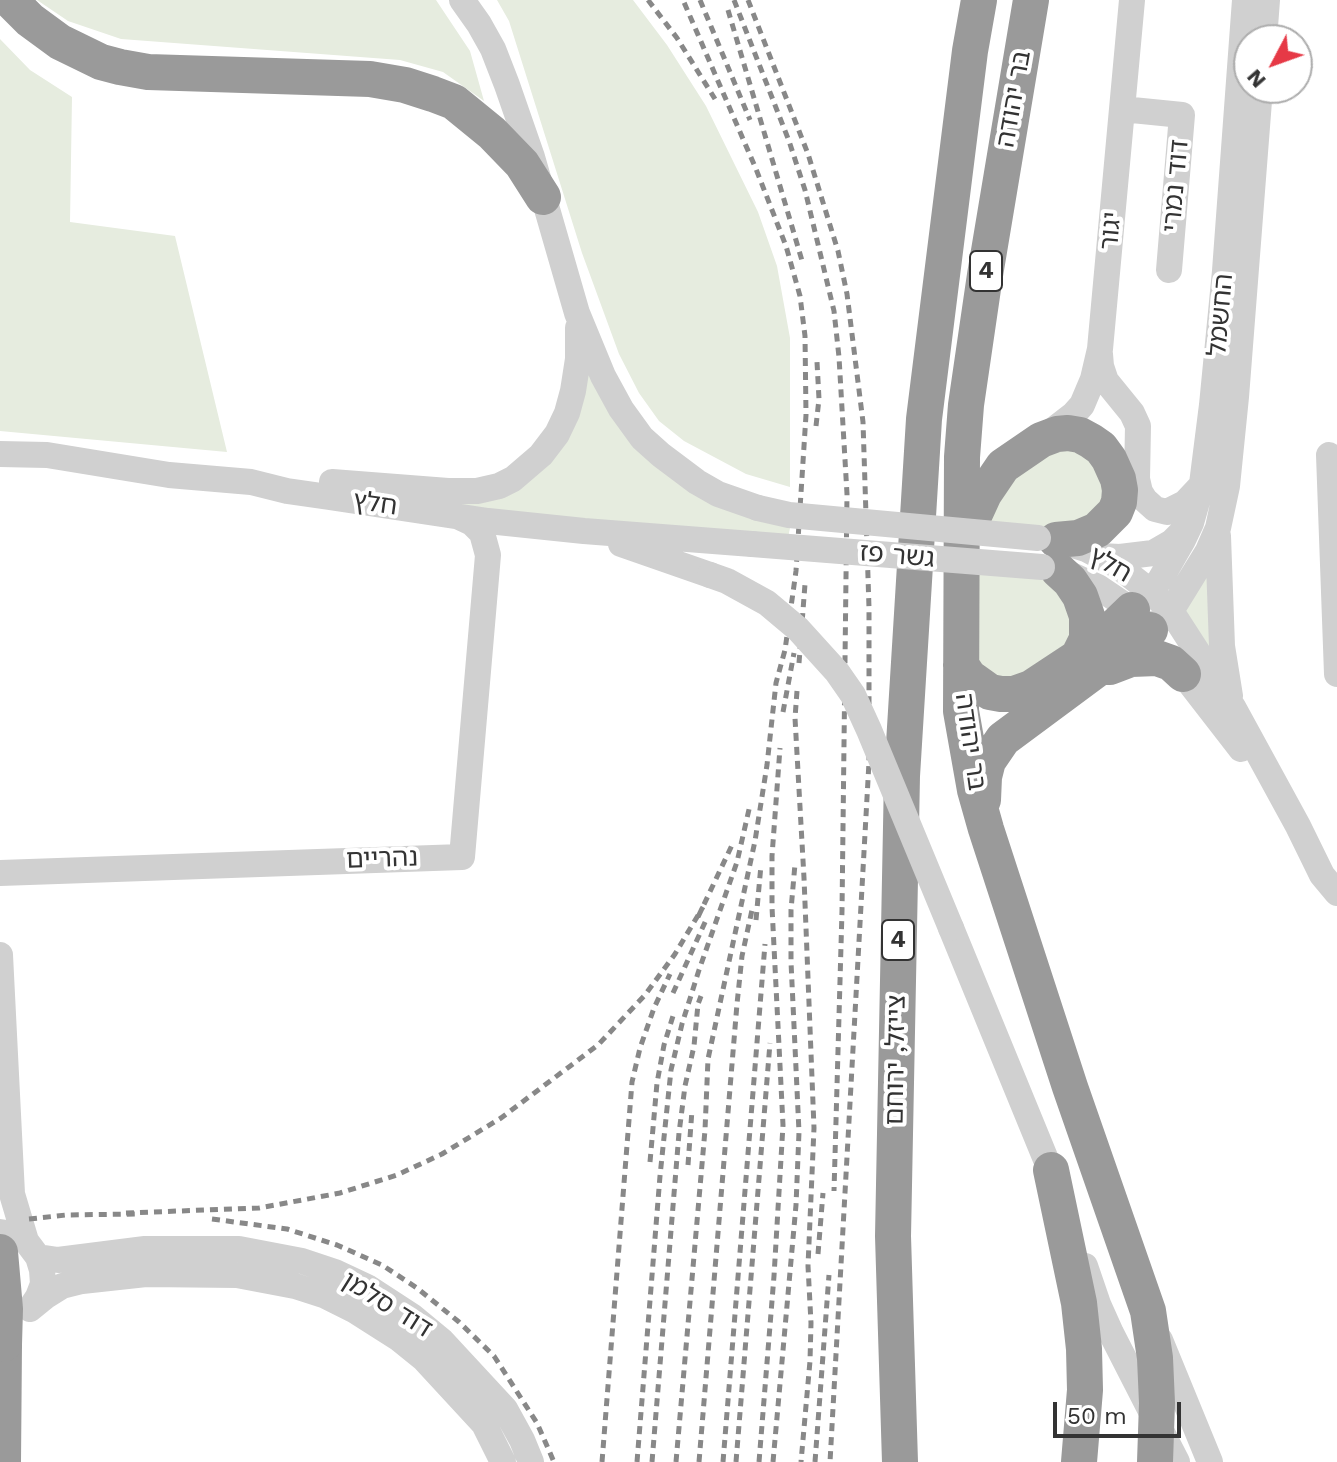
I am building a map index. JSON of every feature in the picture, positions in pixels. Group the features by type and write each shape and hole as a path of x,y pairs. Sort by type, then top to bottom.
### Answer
{"highway":[{"path":"10,0 30,20 60,42 101,62 148,72 370,79 433,94 454,102 492,133 522,164 543,197"},
{"path":"970,51 971,0"},
{"name":"בר יהודה","path":"924,419 979,0"},
{"name":"בר יהודה","path":"1031,0 966,405 962,457 961,711 975,790 986,829 1070,1087 1148,1311 1155,1358 1155,1462"},
{"name":"צייזל, ירוחם","path":"900,1462 893,1236 901,792 924,419"},
{"path":"963,544 992,480 1003,466 1041,440 1068,433 1080,435 1101,448 1118,479 1119,502 1115,512 1097,530 1049,554 1080,596 1087,616 1086,665"},
{"path":"986,829 983,785 988,761 995,750 1086,665 1151,611"},
{"path":"961,665 969,677 990,692 1001,694 1014,694 1086,665 1149,657 1166,660 1183,674"},
{"path":"1051,1170 1079,1303 1084,1349 1085,1390 1079,1462"},
{"path":"3,1462 2,1333 5,1309 21,1250"}],"street":[{"path":"251,482 316,481 477,491 499,486 525,470 557,434 567,413 578,359 577,313 521,123 493,49 462,0"},
{"name":"יגור","path":"1041,440 1082,405 1093,379 1100,349 1132,0"},
{"name":"החשמל","path":"1151,611 1167,569 1191,523 1202,484 1225,271 1245,0"},
{"path":"1265,24 1267,0"},
{"name":"החשמל","path":"1151,611 1199,567 1218,528 1229,473 1259,104"},
{"name":"דוד נמרי","path":"1122,109 1182,115 1169,270"},
{"name":"גשר פז","path":"577,313 603,376 642,438 697,482 718,494 789,515 1049,554"},
{"path":"1100,349 1106,381 1132,413 1138,426 1137,479 1145,500 1162,512 1172,511 1192,498 1202,484"},
{"name":"חלץ","path":"0,454 47,455 169,475 251,482 315,495 512,523 752,544"},
{"path":"1329,455 1337,674"},
{"path":"455,515 472,523 482,533 488,555"},
{"path":"488,555 498,534 512,523"},
{"path":"1100,556 1153,553 1172,542 1191,523"},
{"path":"1218,528 1222,646 1233,707"},
{"path":"584,531 727,581 767,603 824,655 853,695 1051,1170 1098,1304 1177,1462"},
{"name":"גשר פז","path":"752,544 1049,554"},
{"name":"חלץ","path":"1049,554 1073,544 1118,566 1151,611"},
{"name":"חלץ","path":"1049,554 1098,587 1151,611"},
{"name":"נהריים","path":"0,873 462,857 488,555"},
{"path":"1151,611 1183,674 1298,826"},
{"path":"1151,611 1233,707 1322,875 1337,893"},
{"path":"0,955 6,1185 21,1250"},
{"path":"0,1232 14,1234 21,1250 42,1270 43,1284 30,1309"},
{"name":"דוד סלמן","path":"21,1250 58,1260 145,1249 239,1249 302,1261 335,1272 413,1317 442,1341 505,1409 531,1462"},
{"name":"דוד סלמן","path":"2,1333 46,1296 62,1286 82,1281 146,1274 237,1275 295,1286 326,1296 354,1310 424,1359 484,1424 503,1462"},
{"path":"1148,1311 1210,1462"}],"shaded area":[{"path":"37,0 436,0 470,51 484,101 443,72 400,60 121,39 68,21"},
{"path":"497,0 633,0 667,45 706,106 758,212 777,266 790,338 790,487 746,474 684,441 659,421 639,393 619,354 582,253 509,21"},
{"path":"0,39 30,70 72,97 70,222 175,236 227,452 0,431"},
{"path":"584,358 622,425 791,523 788,538 422,506 524,480"},
{"path":"1059,442 1096,456 1108,503 1068,531 986,522 997,485"},
{"path":"1210,558 1222,684 1178,612"},
{"path":"975,568 1057,579 1079,640 1032,680 975,674"}],"railway":[{"path":"648,0 677,38 715,99"},
{"path":"676,1462 705,1130 708,1059 755,841 776,683 785,650 796,571 806,415 805,336 800,296 786,246 683,0"},
{"path":"700,0 750,120"},
{"path":"734,0 805,190 834,311 839,357 847,494 842,911 834,1191"},
{"path":"748,0 808,154 838,251 847,294 863,422 869,608 869,762 830,1462"},
{"path":"728,10 803,264"},
{"path":"816,426 819,399 817,362"},
{"path":"799,663 805,584"},
{"path":"783,712 794,653"},
{"path":"797,691 795,718 814,1128 808,1266 810,1361 801,1462"},
{"path":"759,1462 783,1125 772,907 772,856 780,748"},
{"path":"637,1462 671,1070 699,970 737,862 750,805"},
{"path":"698,917 733,843"},
{"path":"773,1462 796,1205 799,1132 791,962 795,864"},
{"path":"756,920 761,865"},
{"path":"126,1213 259,1208 340,1193 397,1175 442,1154 501,1118 598,1045 645,995 675,954 703,907"},
{"path":"699,1462 737,1004 742,956 752,910"},
{"path":"673,993 706,920"},
{"path":"723,1462 765,944"},
{"path":"602,1462 632,1082 654,1008 670,974"},
{"path":"652,1462 679,1133 701,996"},
{"path":"650,1162 657,1083 673,1016"},
{"path":"736,1462 770,1043"},
{"path":"688,1165 692,1110"},
{"path":"818,1254 823,1193"},
{"path":"29,1219 136,1214"},
{"path":"212,1219 287,1229 337,1245 382,1265 417,1288 494,1356 537,1423 554,1462"},
{"path":"815,1462 829,1275"}]}
